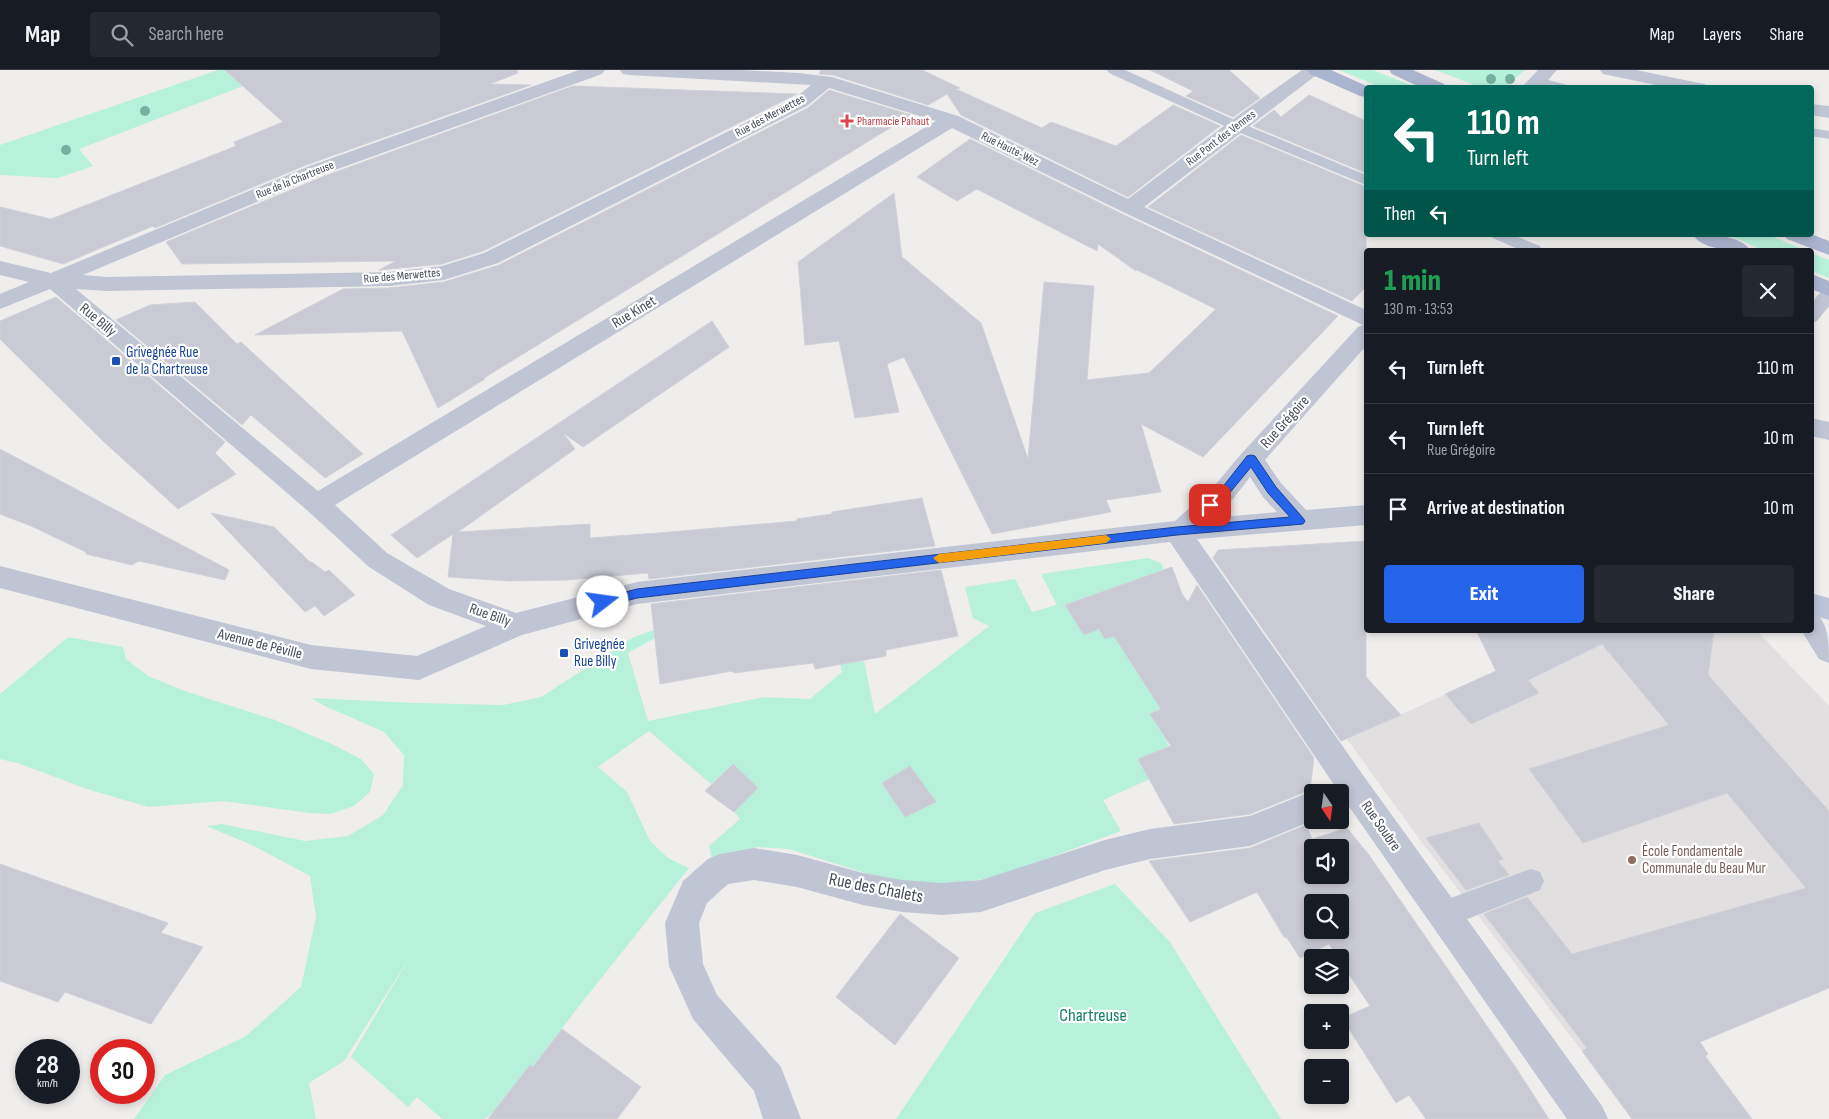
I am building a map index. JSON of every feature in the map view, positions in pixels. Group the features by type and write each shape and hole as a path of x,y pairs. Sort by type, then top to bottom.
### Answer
{"main road":[{"path":"1315,70 1364,91"},
{"path":"1398,70 1431,85"},
{"path":"1708,237 1733,248"},
{"path":"1799,237 1829,249"},
{"path":"1814,282 1829,288"}],"street":[{"name":"Rue de la Chartreuse","path":"0,302 314,171 596,70"},
{"name":"Rue Haute-Wez","path":"630,70 826,81 951,120 1130,208 1364,317"},
{"name":"Rue Pont des Vennes","path":"1130,208 1236,126 1315,70"},
{"path":"1609,70 1704,85"},
{"name":"Rue des Merwettes","path":"0,268 52,280 107,284 389,279 444,273 491,258 801,102 826,81"},
{"path":"1814,110 1829,112"},
{"name":"Rue Kinet","path":"317,504 951,120"},
{"name":"Rue Billy","path":"52,280 317,504 378,560 439,597 516,625 637,593 1179,531 1364,515"},
{"name":"Rue Grégoire","path":"1179,531 1224,492 1251,459 1364,334"},
{"path":"1251,459 1272,490 1300,521"},
{"name":"Rue Soubre","path":"1179,531 1342,784"},
{"name":"Avenue de Péville","path":"0,577 311,657 420,668 516,625"},
{"path":"1814,605 1829,609"},
{"path":"1814,627 1829,650"},
{"name":"Rue Soubre","path":"1349,794 1443,914 1589,1119"},
{"name":"Rue des Chalets","path":"782,1119 768,1080 705,1007 686,966 682,923 695,892 720,870 754,864 796,871 902,896 942,899 980,896 1105,855 1141,846 1250,831 1304,809"}],"lane":[{"path":"1114,70 1236,126 1364,179"},
{"path":"1539,79 1554,85"},
{"path":"1814,132 1829,135"},
{"path":"1504,237 1529,248"},
{"path":"1814,313 1829,294"},
{"path":"1443,914 1531,880"}],"shaded area":[{"name":"École Fondamentale Communale du Beau Mur","path":"1580,633 1759,633 1829,706 1829,911 1582,1051 1420,840 1347,739"}],"green space":[{"path":"218,70 243,70 256,81 79,149 93,166 58,178 0,175 0,145"},
{"path":"1339,70 1373,70 1410,85 1375,85"},
{"path":"1435,70 1525,70 1507,85 1475,85"},
{"path":"1733,237 1773,237 1800,248 1758,248"},
{"path":"1814,254 1829,260 1829,278 1814,271"},
{"path":"1148,558 1161,563 1164,570 1065,605 1084,635 1099,629 1105,639 1123,632 1166,689 1161,730 1170,748 1150,779 1103,800 1121,831 999,877 939,885 884,879 789,849 757,847 713,862 709,846 740,819 734,812 758,788 733,764 711,784 649,731 598,767 627,792 650,841 668,858 689,868 533,1067 530,1065 495,1110 485,1119 442,1119 417,1097 408,1107 351,1057 411,955 344,1061 309,1083 316,1119 134,1119 145,1104 155,1104 155,1089 165,1075 246,1036 301,987 316,917 310,876 252,845 206,826 222,824 305,841 348,836 383,815 403,785 404,755 384,732 311,698 503,705 541,697 634,637 654,630 655,638 628,653 648,721 764,697 810,699 842,672 840,664 864,661 875,714 989,626 973,618 965,587 1015,579 1032,612 1057,605 1041,574"},
{"path":"68,637 123,647 126,659 148,676 185,691 275,720 332,744 361,759 374,774 370,792 354,806 331,814 309,813 223,801 148,807 87,789 18,763 0,759 0,694"},
{"name":"Chartreuse","path":"1115,884 1170,942 1281,1119 896,1119 1035,913"}],"building":[{"path":"225,70 517,70 518,73 490,84 531,85 306,165 63,264 0,246 0,207 51,219 236,146 234,142 283,122"},
{"path":"821,70 922,70 960,88 956,89 1042,128 1051,122 1116,146 1173,105 1220,126 1128,197 961,115 947,94 928,105 833,75 819,74"},
{"path":"1150,70 1229,70 1260,98 1233,117 1186,96 1193,91"},
{"path":"573,86 797,94 483,251 442,264 379,270 396,261 182,264 166,242 322,177"},
{"path":"829,90 911,115 438,408 402,331 255,335 343,289 389,288 444,282 499,265 808,108"},
{"path":"1309,95 1364,120 1364,172 1253,126 1274,110 1281,117"},
{"path":"1241,135 1364,186 1364,237 1366,237 1366,248 1364,248 1364,289 1352,301 1148,207"},
{"path":"970,139 1122,214 1338,316 1203,457 1141,424 1161,492 1106,500 1111,512 992,534 904,357 887,364 899,412 855,418 839,341 805,345 798,262 894,193 902,257 981,323 1028,459 1044,282 1094,286 1087,380 1149,373 1216,309 1136,271 1098,244 1097,251 977,189 957,201 917,177"},
{"path":"56,297 225,442 215,453 236,474 178,509 103,441 0,339 0,321"},
{"path":"195,302 237,344 241,342 363,454 325,478 251,415 242,425 116,320 150,305"},
{"path":"712,321 729,347 583,447 563,433 575,449 458,532 590,524 590,538 797,521 797,519 832,514 832,512 922,498 935,546 649,579 648,573 566,580 509,581 448,577 453,534 417,558 391,535"},
{"path":"0,449 229,570 225,580 139,561 132,565 86,554 86,552 31,526 0,514"},
{"path":"211,513 274,527 310,562 325,572 329,570 355,595 324,616 315,606 305,612"},
{"path":"1364,541 1366,677 1401,715 1341,741 1213,558 1218,550"},
{"path":"1172,567 1182,594 1188,602 1197,585 1314,758 1311,784 1304,784 1304,792 1250,814 1174,824 1138,759 1171,746 1150,714 1161,709 1114,636 1105,639 1099,629 1084,635 1065,605"},
{"path":"941,570 958,636 886,650 886,656 815,669 813,663 734,673 732,671 660,684 651,604"},
{"path":"1477,633 1714,633 1708,675 1829,811 1829,988 1700,1042 1708,1054 1705,1056 1752,1119 1632,1119 1582,1051 1587,1048 1484,914 1527,897 1572,954 1806,888 1727,793 1583,843 1529,769 1669,725 1602,644 1528,680 1539,693 1471,724 1445,694 1496,671"},
{"path":"733,764 758,788 734,812 705,791"},
{"path":"910,766 936,802 905,817 882,783"},
{"path":"1479,823 1503,859 1498,861 1509,875 1466,890 1426,838"},
{"path":"1304,826 1304,829 1308,829 1312,839 1348,829 1369,855 1549,1119 1426,1119 1409,1095 1396,1103 1349,1029 1349,1015 1370,1006 1349,974 1349,949 1332,949 1329,944 1319,949 1304,949 1304,956 1300,958 1287,938 1284,937 1257,892 1190,922 1149,861 1250,848"},
{"path":"0,864 168,923 161,933 203,947 151,1024 65,992 58,1002 0,981"},
{"path":"900,914 959,958 895,1045 836,997"},
{"path":"562,1029 641,1087 617,1119 488,1119 530,1065 533,1067"}],"slow traffic":[{"path":"939,558 1106,539"}],"place":[{"name":"Pharmacie Pahaut","path":"847,121"},
{"name":"Grivegnée Rue de la Chartreuse","path":"116,361"},
{"name":"Grivegnée Rue Billy","path":"564,653"},
{"name":"École Fondamentale Communale du Beau Mur","path":"1632,860"}],"route":[{"path":"603,602 637,593 1177,531 1300,521 1287,509 1251,459 1224,492 1210,505"}]}
